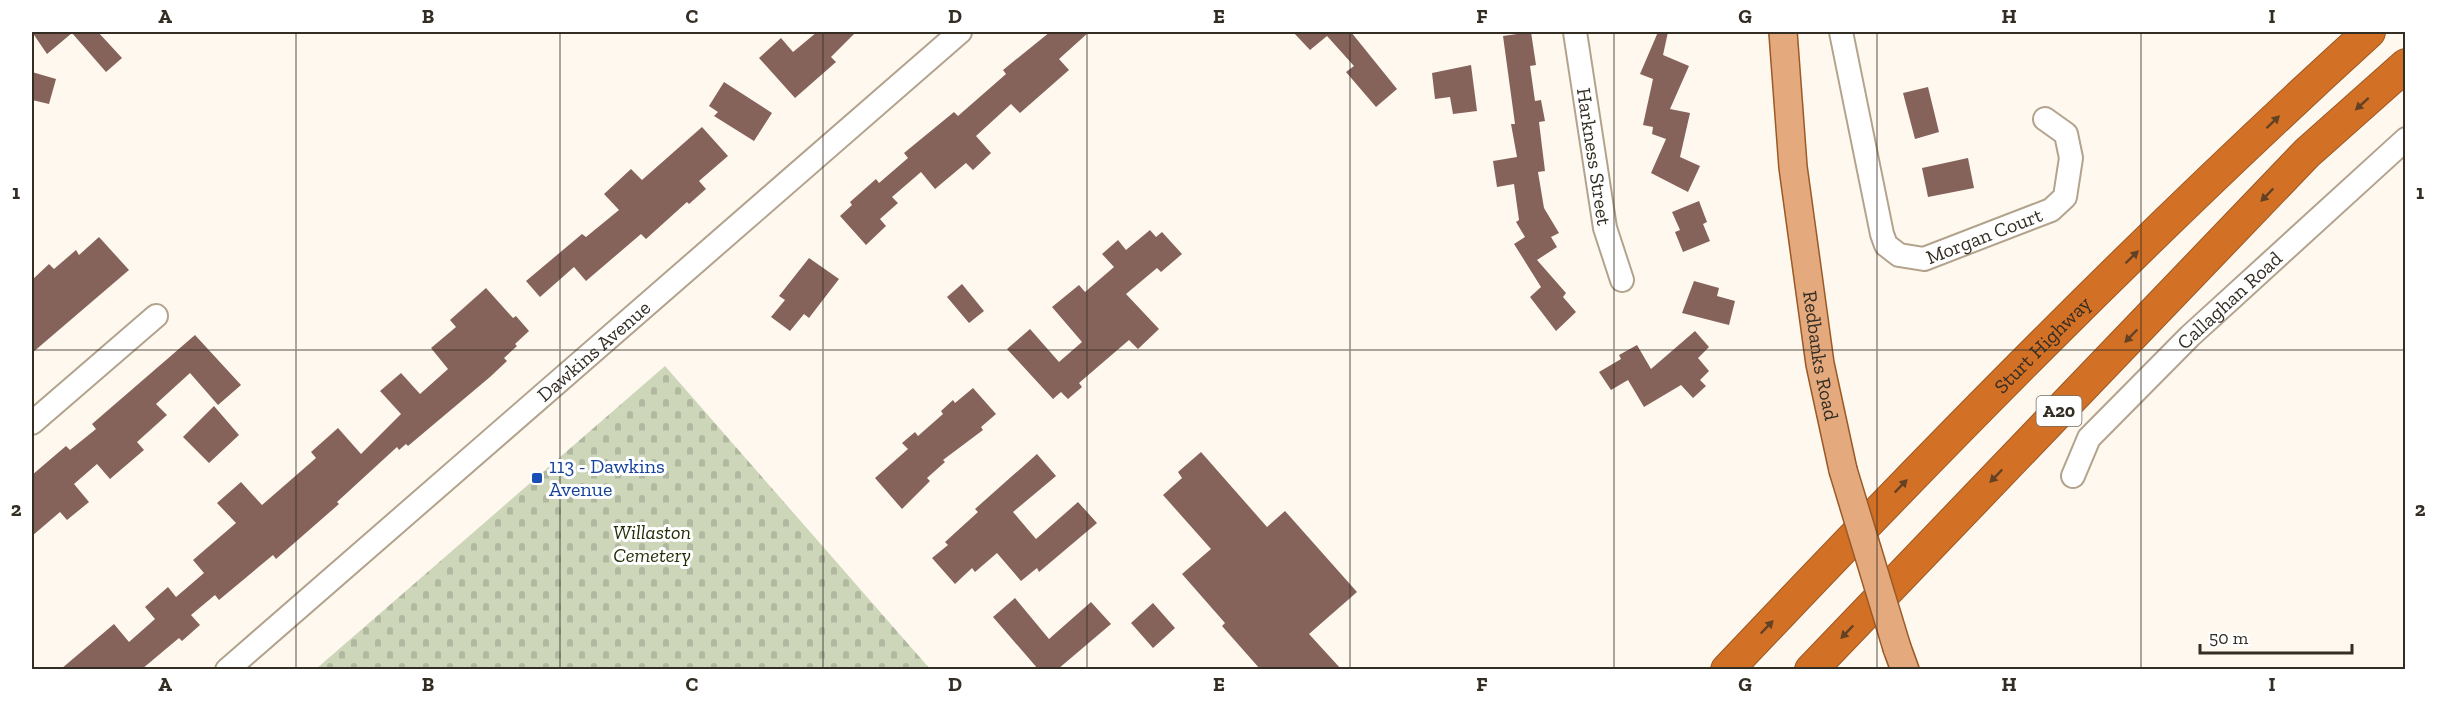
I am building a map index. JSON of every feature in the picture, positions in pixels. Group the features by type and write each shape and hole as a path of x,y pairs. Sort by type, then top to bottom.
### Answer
{"highway":[{"name":"Sturt Highway","path":"1726,669 2029,356 2359,37"},
{"name":"A20","path":"1811,669 2307,153 2406,65"}],"main road":[{"name":"Redbanks Road","path":"1784,32 1793,167 1820,364 1843,470 1901,659"}],"street":[{"name":"Dawkins Avenue","path":"227,669 960,32"},
{"name":"Harkness Street","path":"1575,32 1605,228 1622,280"},
{"name":"Morgan Court","path":"1841,32 1882,234 1886,244 1899,255 1924,259 2051,210 2065,197 2071,158 2066,134 2045,119"},
{"name":"Callaghan Road","path":"2073,476 2089,438 2190,336 2406,139"},
{"path":"32,423 156,315"}],"green space":[{"name":"Willaston Cemetery","path":"665,366 930,669 316,669"}],"building":[{"path":"32,32 98,32 122,58 106,72 72,33 47,54"},
{"path":"817,32 856,32 831,57 836,62 795,98 759,58 781,38 793,52"},
{"path":"1050,32 1089,32 1059,59 1069,70 1020,113 1011,104 976,136 991,153 973,170 966,163 935,189 921,172 892,197 898,203 880,219 886,226 866,245 840,216 852,205 850,202 876,179 879,183 908,158 904,153 954,112 958,116 1006,74 1003,70"},
{"path":"1293,32 1351,32 1397,89 1376,107 1346,72 1354,66 1327,36 1310,50"},
{"path":"1531,32 1536,65 1530,66 1535,101 1541,100 1545,121 1539,122 1545,171 1538,172 1544,208 1559,233 1551,237 1557,247 1537,260 1566,293 1563,297 1576,312 1556,331 1530,297 1541,287 1514,244 1525,237 1516,222 1519,220 1514,184 1497,187 1493,161 1517,157 1511,124 1515,124 1503,36"},
{"path":"1658,32 1668,32 1663,55 1689,66 1670,109 1690,113 1680,157 1700,166 1688,192 1651,173 1666,139 1652,134 1653,127 1643,125 1653,79 1640,74"},
{"path":"1471,65 1477,111 1453,114 1450,97 1435,99 1432,73"},
{"path":"32,72 56,79 49,104 32,100"},
{"path":"724,82 772,113 754,141 714,116 718,112 709,106"},
{"path":"1928,87 1939,132 1915,139 1903,93"},
{"path":"702,127 728,156 699,181 706,189 689,204 687,202 646,239 641,234 586,281 574,267 540,297 526,281 582,234 586,237 619,210 604,194 631,169 642,180"},
{"path":"1968,158 1974,188 1928,197 1922,168"},
{"path":"1699,201 1707,222 1703,224 1710,241 1683,252 1675,232 1680,230 1672,212"},
{"path":"1150,230 1156,237 1162,232 1182,254 1161,272 1157,268 1126,294 1159,329 1138,349 1129,340 1079,383 1082,387 1068,399 1061,392 1053,399 1007,349 1030,329 1059,362 1082,342 1052,307 1079,285 1085,292 1114,267 1102,254 1118,240 1126,250"},
{"path":"99,237 129,270 32,353 32,280 49,264 54,269 76,250 79,255"},
{"path":"809,258 839,279 809,318 804,314 790,331 771,317 785,300 779,296"},
{"path":"1694,281 1719,288 1717,296 1735,301 1729,325 1682,313"},
{"path":"962,284 984,311 969,323 947,297"},
{"path":"486,288 513,318 516,316 529,331 504,358 507,361 490,377 408,446 406,444 399,450 397,447 337,502 339,504 276,559 273,555 219,600 215,595 191,615 200,625 182,641 179,638 142,669 61,669 114,624 129,642 155,619 145,607 168,587 176,597 204,573 193,560 236,523 217,503 241,482 262,505 316,458 311,452 338,428 361,454 401,414 380,391 401,373 420,394 448,369 431,348 456,327 450,320"},
{"path":"1695,331 1709,347 1698,358 1709,371 1700,380 1706,386 1693,398 1681,385 1644,407 1628,380 1611,390 1599,372 1621,359 1619,355 1637,345 1651,369"},
{"path":"195,335 241,385 218,405 190,373 156,404 167,415 137,442 144,450 110,479 97,464 74,484 89,502 67,520 60,512 32,536 32,475 66,446 70,450 96,429 92,424"},
{"path":"973,388 996,414 981,427 983,430 943,460 945,462 927,478 930,481 902,509 875,478 908,449 902,443 915,432 918,436 943,414 941,411 953,400 955,403"},
{"path":"214,406 239,435 209,463 183,437"},
{"path":"1201,452 1267,527 1285,511 1357,592 1309,634 1341,669 1260,669 1222,626 1225,623 1182,574 1211,549 1163,495 1182,478 1178,472"},
{"path":"1037,454 1056,476 1013,512 1036,539 1078,502 1097,523 1039,572 1037,568 1021,581 997,553 975,572 972,568 955,584 932,558 948,545 945,542 978,512 975,509"},
{"path":"1015,598 1049,639 1091,602 1111,624 1058,669 1038,669 993,617"},
{"path":"1153,603 1175,628 1153,648 1131,623"}],"place":[{"name":"113 - Dawkins Avenue","path":"537,478"}]}
